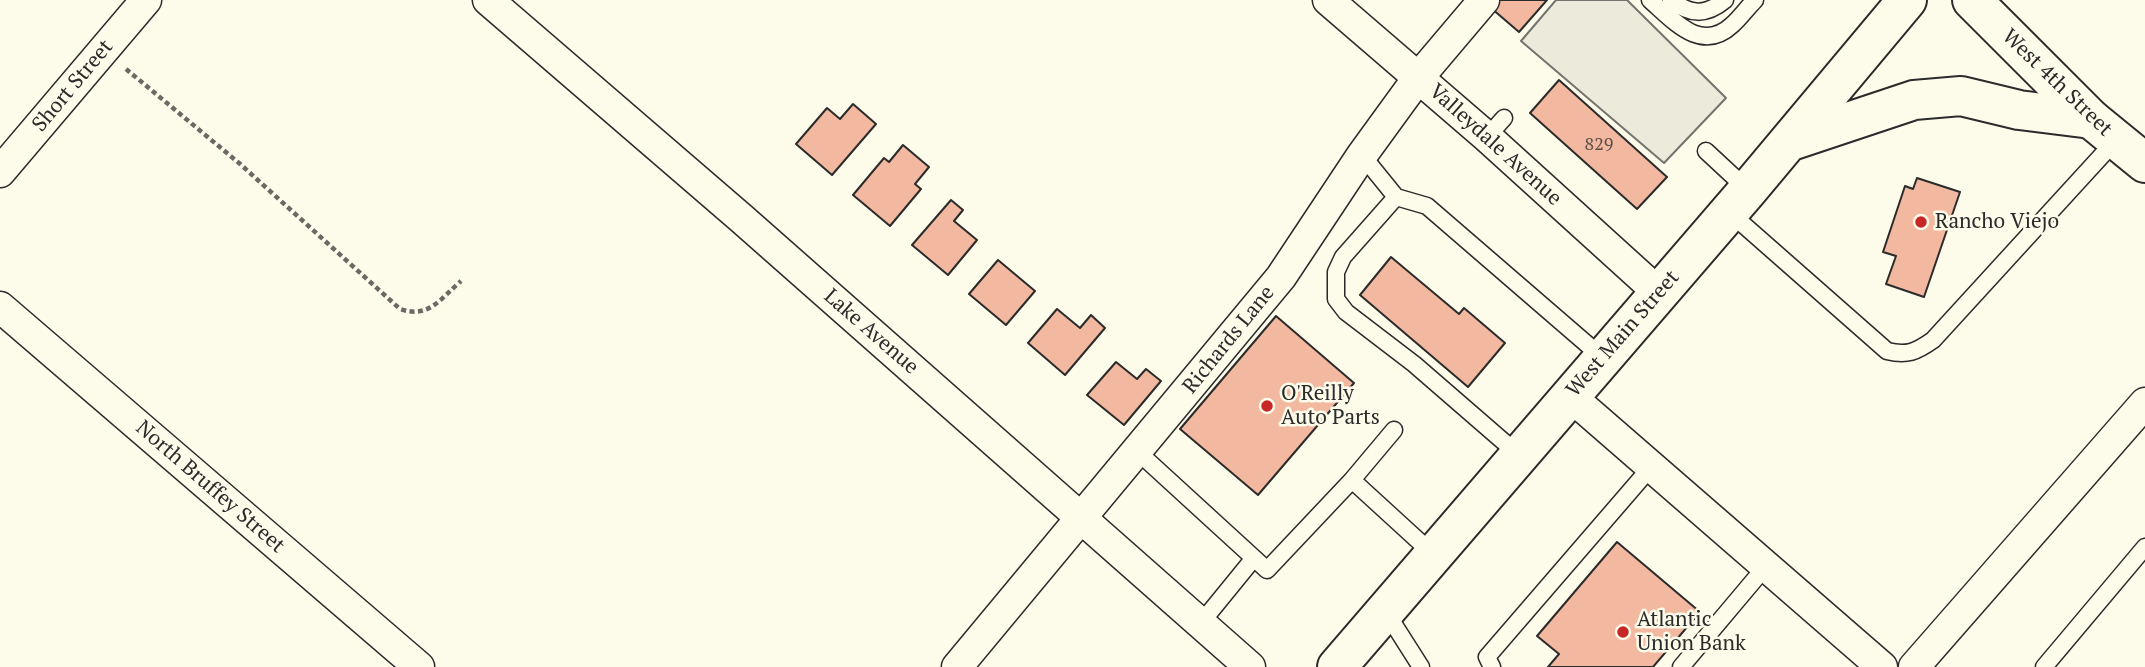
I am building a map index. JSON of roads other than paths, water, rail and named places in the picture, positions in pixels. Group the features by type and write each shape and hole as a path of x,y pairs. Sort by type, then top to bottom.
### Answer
{"main road":[{"name":"West Main Street","path":"1345,664 1385,612 1907,0"},
{"name":"West 4th Street","path":"1972,0 2117,140"},
{"path":"1788,142 1914,100 1961,96 2019,110 2117,140"}],"street":[{"name":"Short Street","path":"0,172 146,0"},
{"name":"Lake Avenue","path":"488,0 1251,667"},
{"name":"Valleydale Avenue","path":"1328,0 1419,78 1495,128 1659,293"},
{"name":"Richards Lane","path":"957,667 1281,277 1362,155 1419,78 1484,0"},
{"name":"North Bruffey Street","path":"0,307 419,667"},
{"path":"1570,396 1882,667"},
{"path":"1914,667 2145,403"}],"lane":[{"path":"1650,0 1682,28 1696,36 1710,35 1730,27 1755,0"},
{"path":"1671,0 1689,12 1701,14 1714,9 1725,0"},
{"path":"1706,151 1738,201 1887,352 1903,355 1917,352 1933,340 2117,140"},
{"path":"1362,155 1395,197 1427,206 1603,358"},
{"path":"1395,197 1343,257 1335,272 1336,299 1346,312 1414,364 1518,455"},
{"path":"1138,452 1267,570 1352,480 1394,430"},
{"path":"1492,667 1487,656 1651,467"},
{"path":"1352,480 1434,555"},
{"path":"2044,667 2145,547"},
{"path":"1201,623 1254,558"},
{"path":"1690,664 1766,566"},
{"path":"1385,612 1421,667"}],"place":[{"name":"Rancho Viejo","path":"1921,222"},
{"name":"O'Reilly Auto Parts","path":"1267,406"},
{"name":"Atlantic Union Bank","path":"1623,632"}]}
